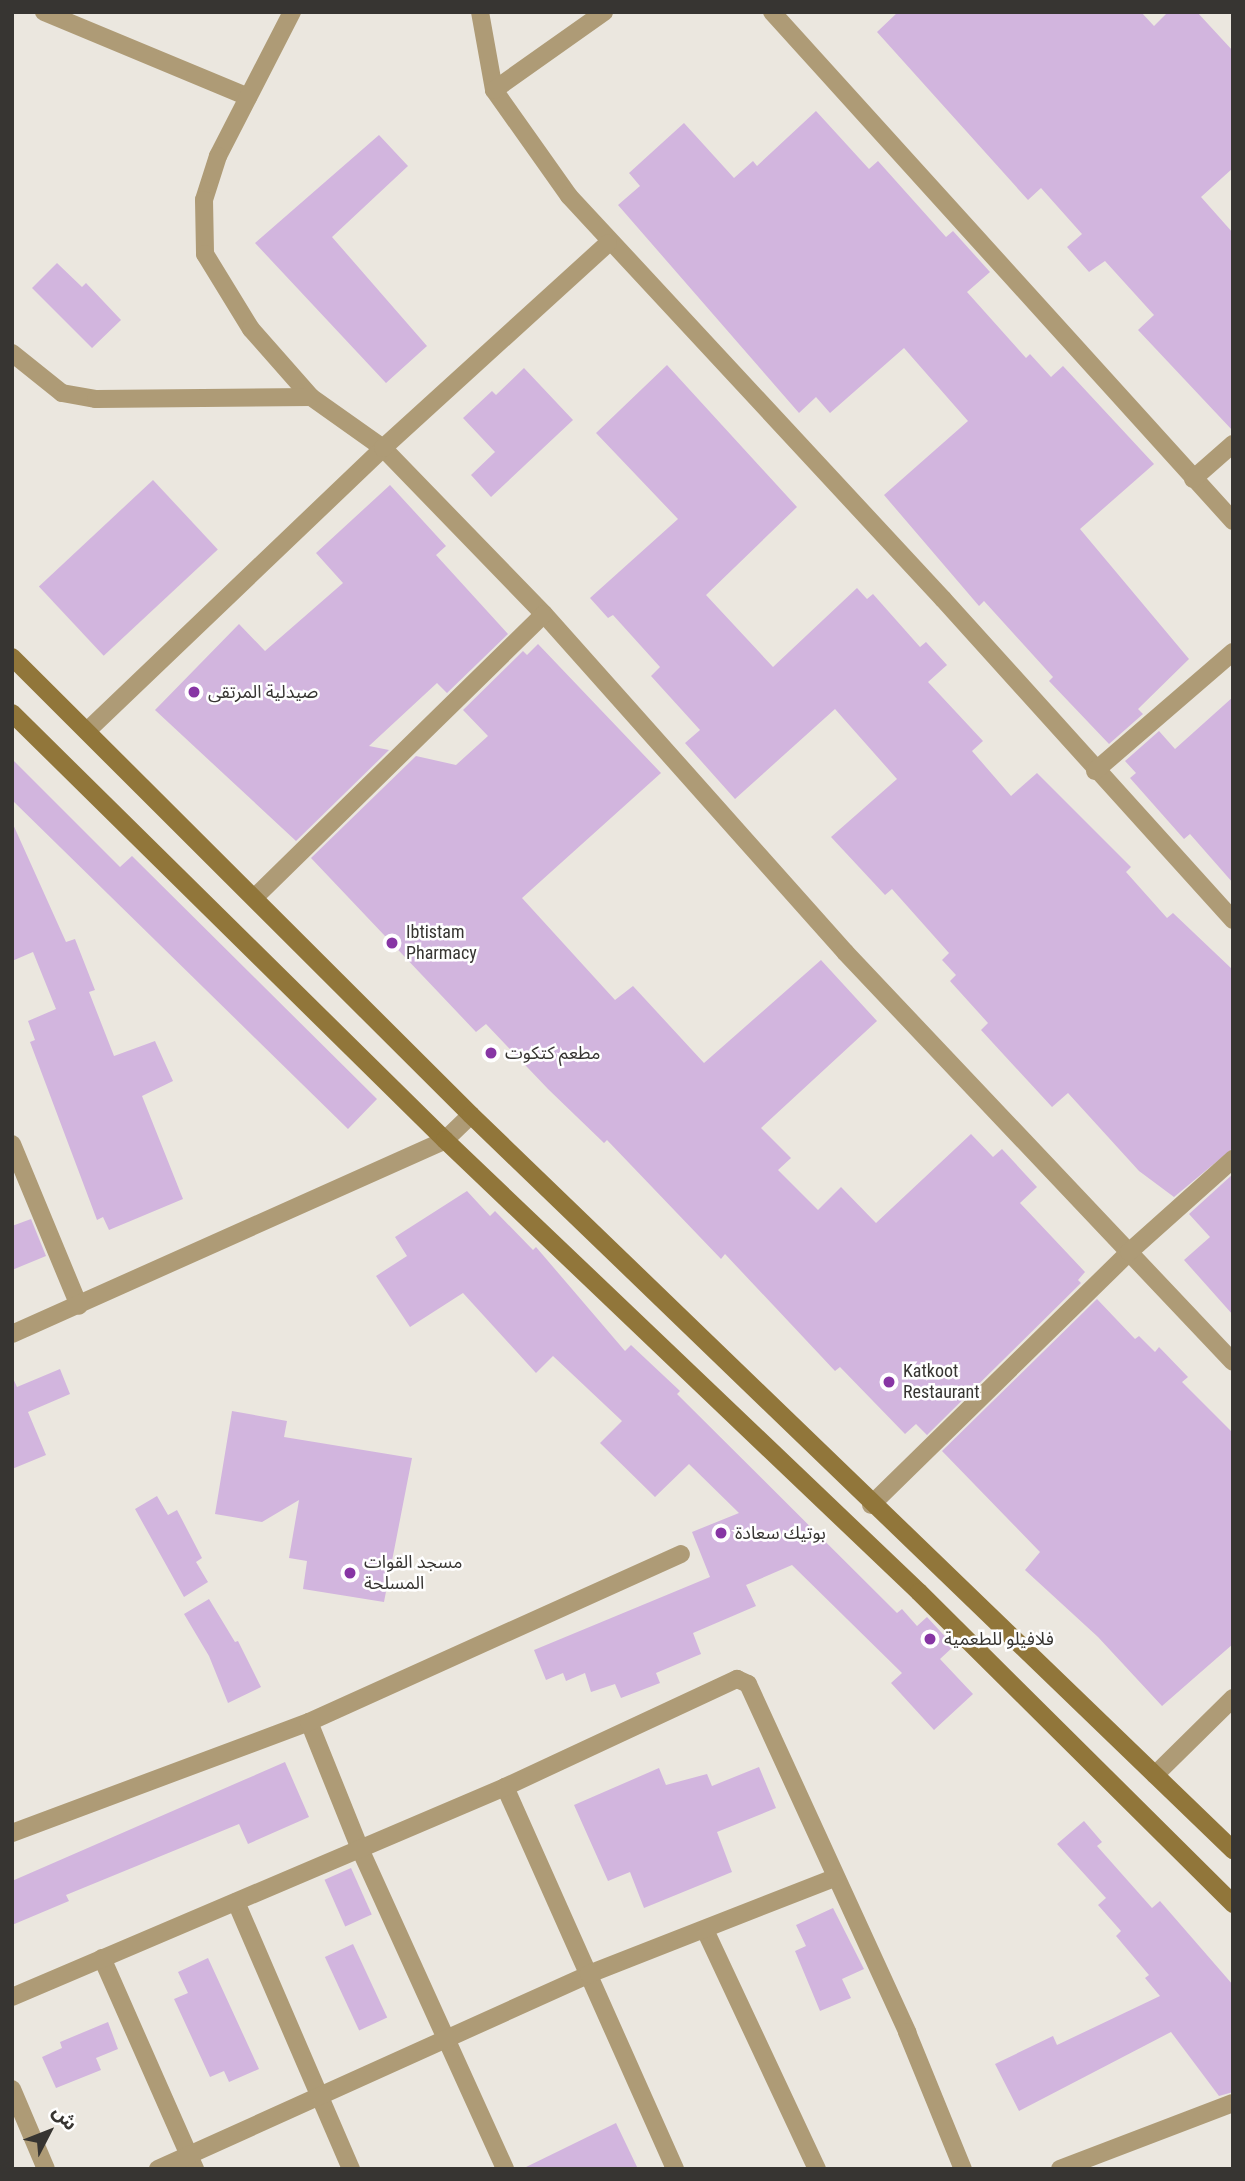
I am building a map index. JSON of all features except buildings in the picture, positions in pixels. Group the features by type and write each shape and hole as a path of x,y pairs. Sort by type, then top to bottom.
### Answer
{"main road":[{"path":"12,657 471,1115 871,1504 1233,1850"},
{"path":"12,713 446,1140 919,1592 1233,1904"}],"street":[{"path":"44,12 248,97"},
{"path":"292,12 218,156 204,200 205,254 251,329 311,397 383,447 544,614 845,952 1233,1362"},
{"path":"480,12 494,90 529,145 608,243 943,599 1095,771 1233,920"},
{"path":"494,90 604,12"},
{"path":"772,12 1233,521"},
{"path":"87,731 383,447 608,243"},
{"path":"12,353 62,393 96,399 311,397"},
{"path":"1194,478 1233,444"},
{"path":"255,897 544,614"},
{"path":"1095,771 1233,652"},
{"path":"12,1334 446,1140 471,1115"},
{"path":"12,1144 79,1306"},
{"path":"871,1504 1129,1252 1233,1159"},
{"path":"12,1833 309,1722 681,1554"},
{"path":"12,1997 505,1787 737,1679 748,1685 834,1878 907,2032 964,2169"},
{"path":"1155,1776 1233,1698"},
{"path":"309,1722 360,1849 505,2169"},
{"path":"505,1787 675,2169"},
{"path":"158,2169 192,2162 318,2096 589,1974 834,1878"},
{"path":"236,1902 351,2169"},
{"path":"705,1930 817,2169"},
{"path":"102,1958 192,2162"},
{"path":"12,2089 46,2169"},
{"path":"1060,2169 1233,2103"}],"place":[{"name":"صيدلية المرتقى","path":"194,692"},
{"name":"Ibtistam Pharmacy","path":"392,943"},
{"name":"مطعم كتكوت","path":"491,1053"},
{"name":"Katkoot Restaurant","path":"889,1382"},
{"name":"بوتيك سعادة","path":"721,1533"},
{"name":"مسجد القوات المسلحة","path":"350,1573"},
{"name":"فلافيلو للطعمية","path":"930,1639"}]}
